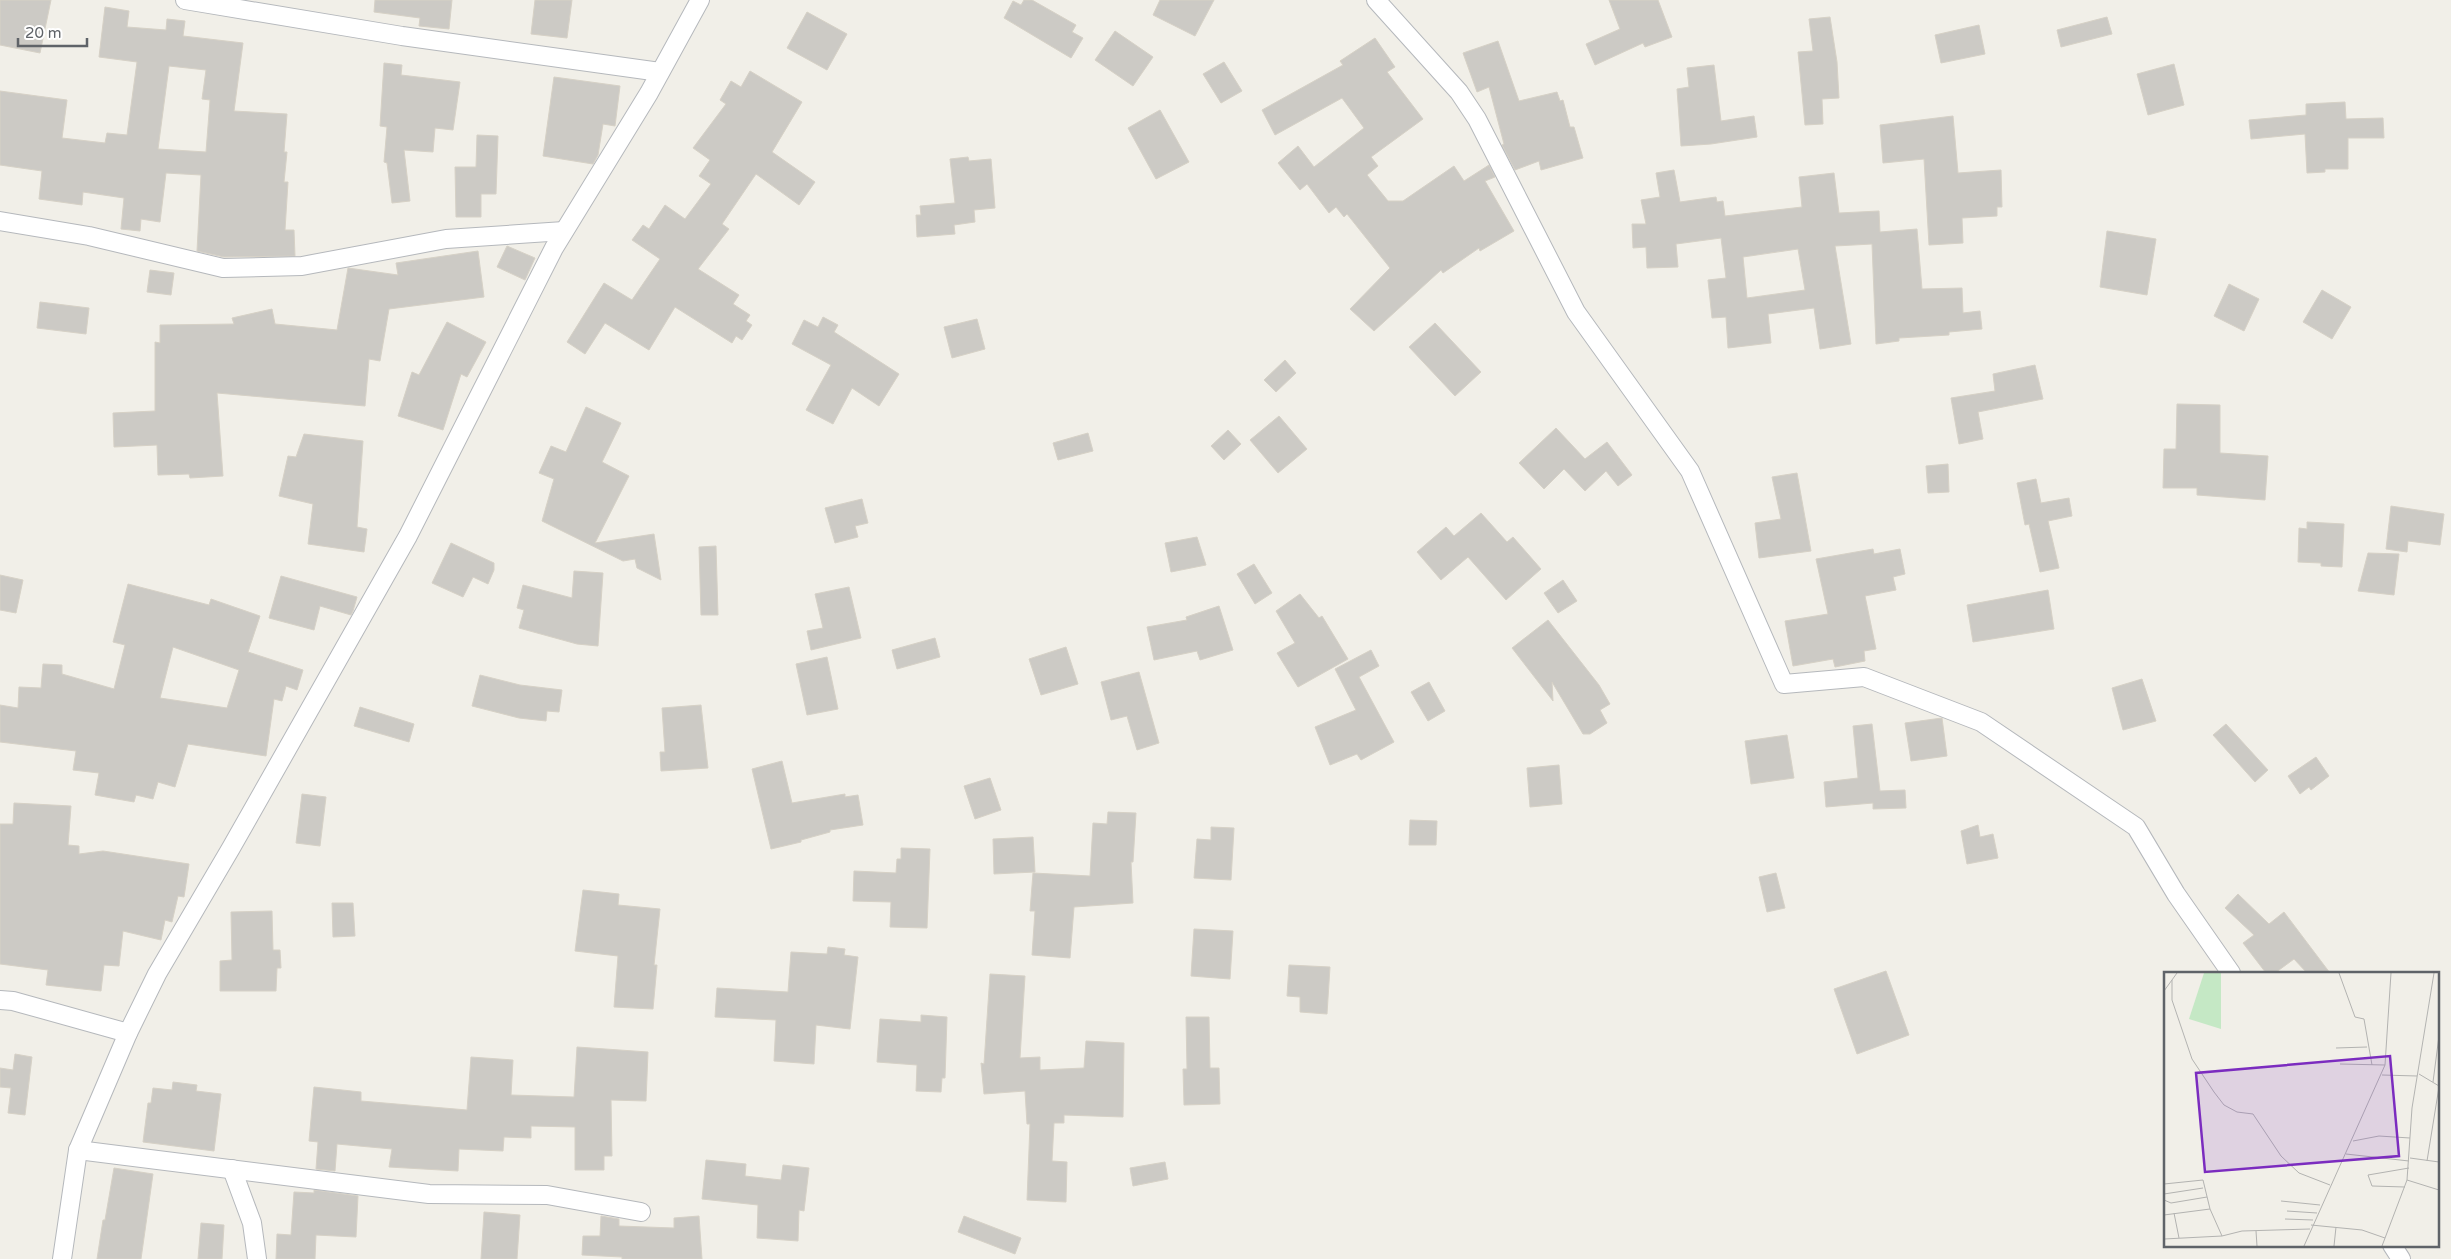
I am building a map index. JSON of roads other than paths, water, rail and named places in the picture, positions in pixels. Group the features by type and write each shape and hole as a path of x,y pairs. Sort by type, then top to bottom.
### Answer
{"street":[{"path":"185,0 402,36 660,72"},
{"path":"62,1259 78,1150 128,1033 157,974 232,848 408,536 564,231 660,72 700,0"},
{"path":"1376,0 1459,92 1477,119 1576,312 1690,472 1784,684 1864,677 1981,722 2136,827 2176,894 2230,972"},
{"path":"0,221 89,236 223,268 302,266 446,239 564,231"},
{"path":"0,1000 14,1001 128,1033"},
{"path":"78,1150 429,1194 547,1195 641,1212"},
{"path":"232,1169 252,1223 257,1259"},
{"path":"2393,1246 2401,1259"}]}
